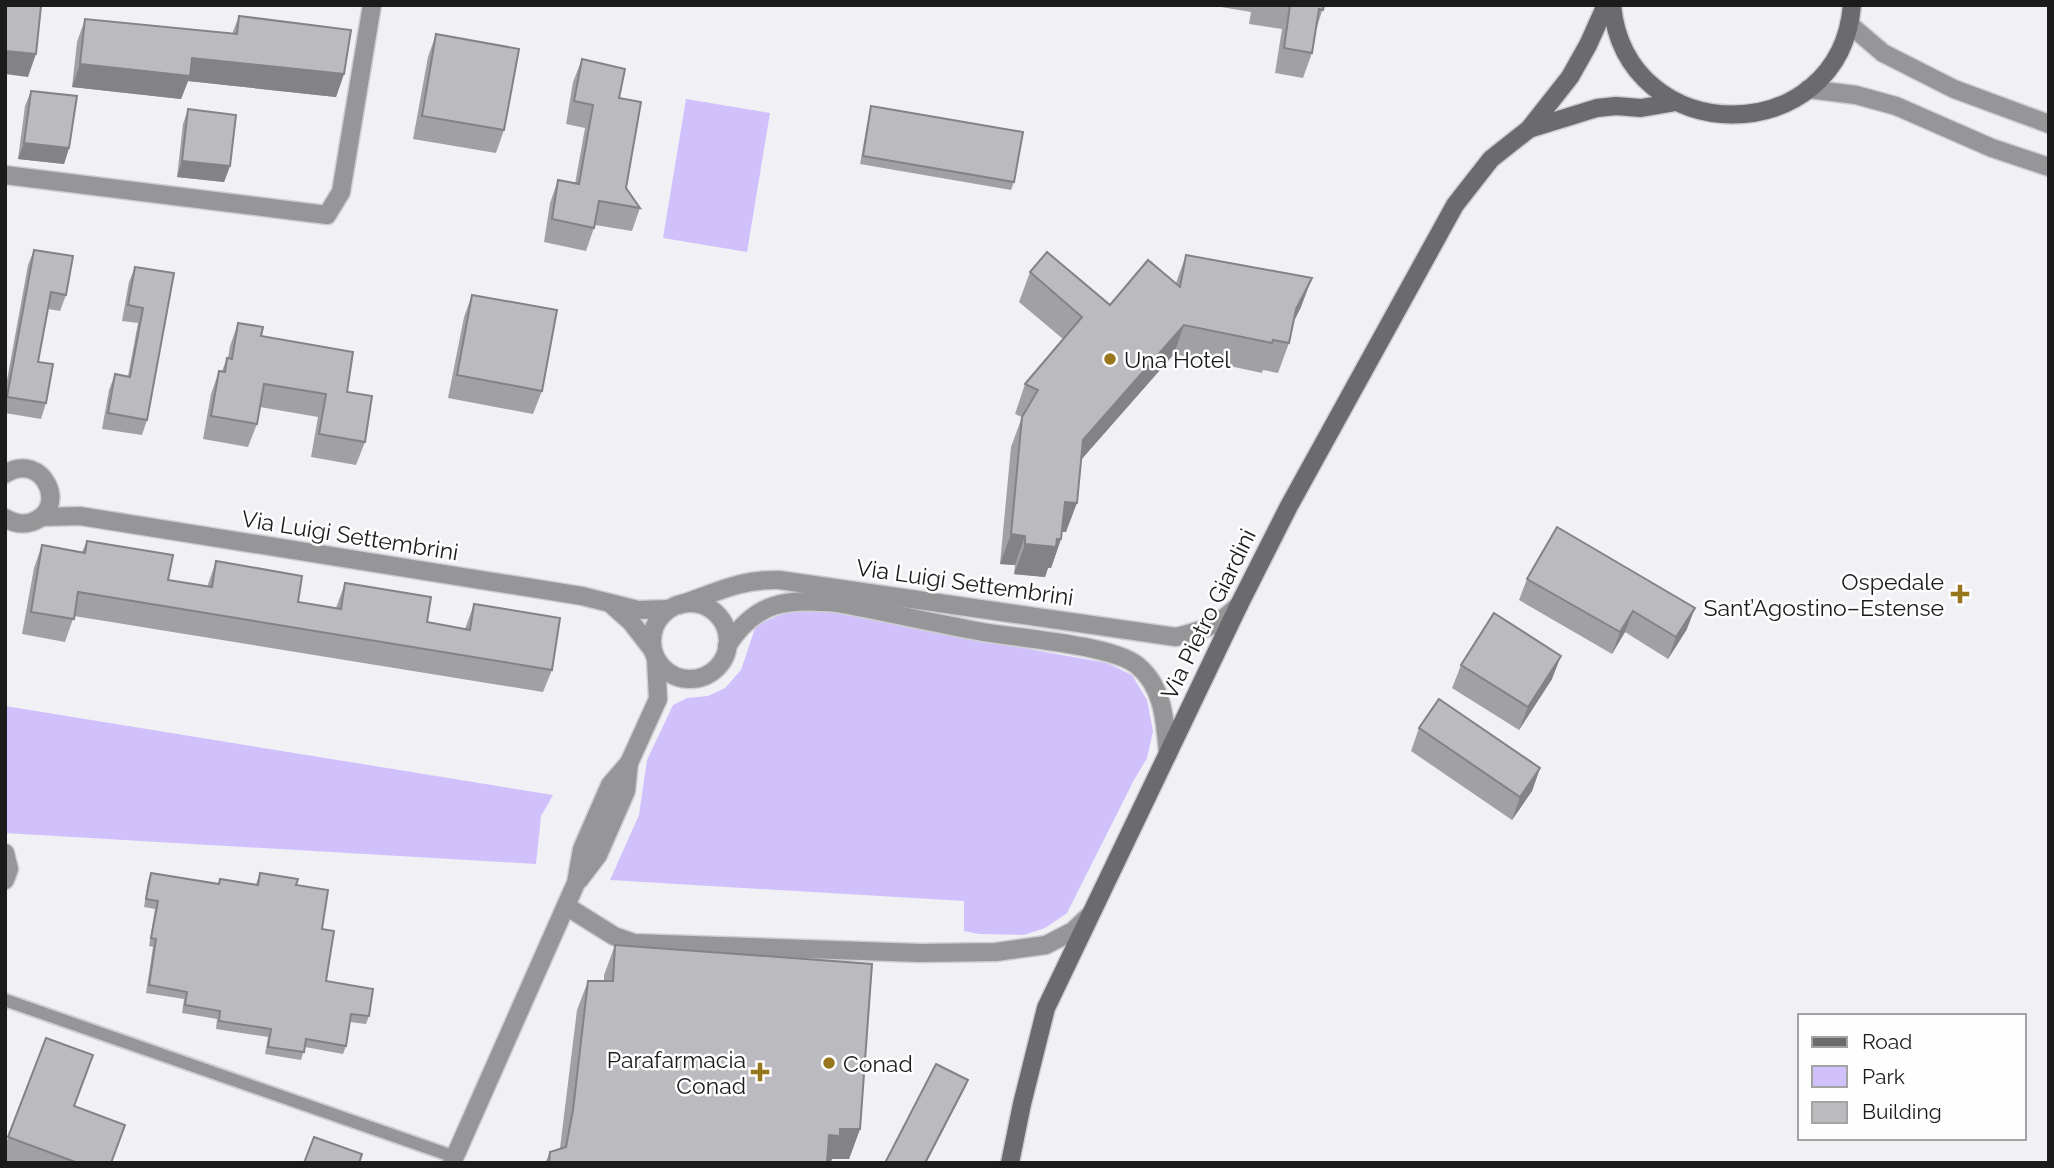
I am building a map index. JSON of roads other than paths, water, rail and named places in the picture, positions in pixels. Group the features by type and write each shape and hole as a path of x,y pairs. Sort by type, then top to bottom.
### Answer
{"main road":[{"name":"Via Pietro Giardini","path":"1010,1163 1046,1008 1289,506 1455,205 1491,159 1529,129 1570,77 1606,5"},
{"name":"Via Pietro Giardini","path":"1612,5 1615,24 1628,56 1648,82 1676,102 1709,114 1744,116 1778,107 1808,89 1830,66 1841,46 1852,5"},
{"name":"Via Pietro Giardini","path":"1529,129 1597,108 1641,108 1676,102"}],"street":[{"path":"5,175 327,215 341,192 372,5"},
{"path":"1849,24 1883,53 1954,89 2049,124"},
{"path":"1808,89 1856,95 1896,106 1992,148 2049,167"},
{"name":"Via Luigi Settembrini","path":"5,474 20,468 31,469 45,480 51,494 62,508 80,516"},
{"path":"41,517 46,511 51,494"},
{"name":"Via Luigi Settembrini","path":"5,518 22,524 41,517 80,516 582,596 638,610 674,607 741,582 760,579 1176,637 1221,622 1239,605"},
{"name":"Via Luigi Settembrini","path":"727,646 743,623 761,610 776,604 814,600 1106,651 1136,664 1153,684 1160,696 1168,754"},
{"path":"454,1160 576,883 582,849 610,785 629,763 658,699 670,689 690,679 701,677 719,665 727,646 727,633 722,622 704,606 692,604 674,607 660,617 655,627 652,638 658,699"},
{"name":"Via Luigi Settembrini","path":"612,605 631,621 654,654"},
{"path":"654,654 671,674 690,679"},
{"path":"5,853 9,869 5,880"},
{"path":"566,906 614,936 634,943 920,953 996,952 1046,945 1073,931 1093,912"}],"lane":[{"path":"5,1000 454,1160"}],"place":[{"name":"Una Hotel","path":"1110,359"},
{"name":"Ospedale Sant’Agostino–Estense","path":"1960,594"},
{"name":"Conad","path":"829,1063"},
{"name":"Parafarmacia Conad","path":"760,1072"}]}
